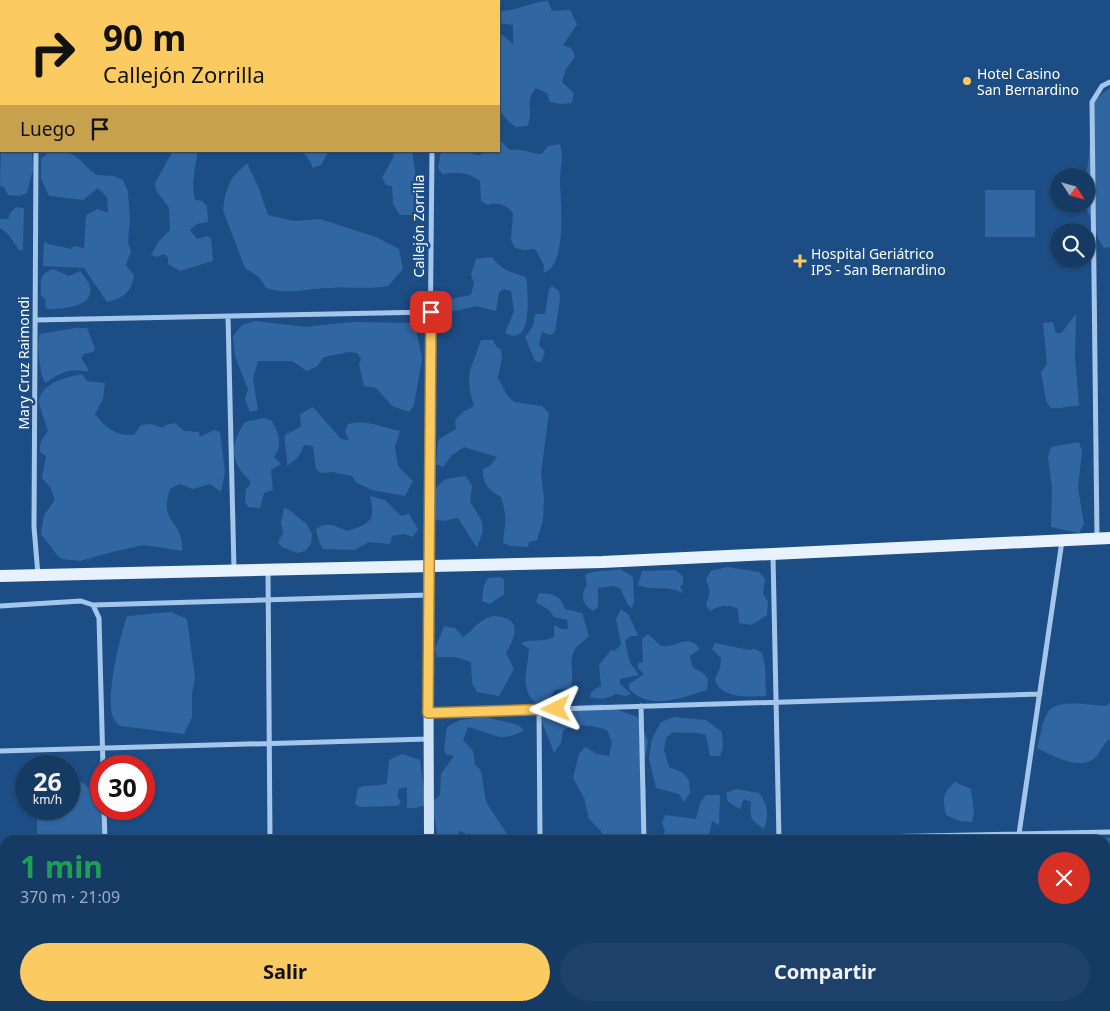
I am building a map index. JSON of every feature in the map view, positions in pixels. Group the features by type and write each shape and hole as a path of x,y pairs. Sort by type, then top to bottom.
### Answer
{"main road":[{"path":"0,576 428,566 774,555 1104,539"}],"street":[{"path":"1104,539 1092,102 1102,86 1110,82"},
{"name":"Mary Cruz Raimondi","path":"36,152 34,527 38,575"},
{"name":"Callejón Zorrilla","path":"429,835 428,566 432,152"},
{"path":"35,320 431,312"},
{"path":"228,316 234,570"},
{"path":"1019,834 1062,541"},
{"path":"774,555 779,835"},
{"path":"268,570 270,599 270,835"},
{"path":"0,606 81,600 93,605 428,595"},
{"path":"93,605 99,618 102,755"},
{"path":"428,713 1040,694"},
{"path":"641,706 644,835"},
{"path":"539,709 540,835"},
{"path":"0,751 270,745 428,739"},
{"path":"104,820 105,835"},
{"path":"979,835 1110,832"}],"shaded area":[{"path":"548,1 552,11 570,10 577,24 563,45 572,49 575,57 566,69 562,82 574,93 572,103 560,104 550,102 547,93 536,88 530,98 530,117 527,126 516,127 500,111 500,33 513,44 513,25 500,23 500,11"},
{"path":"1110,88 1110,247 1104,248 1095,230 1095,223 1092,223 1088,213 1095,213 1095,168 1087,168 1091,108 1097,98"},
{"path":"500,140 510,150 538,154 542,154 548,146 560,144 562,158 559,251 551,268 543,274 544,265 535,249 524,250 515,248 511,240 513,213 501,204 487,205 481,201 480,181 476,178 462,173 442,174 438,168 441,152 466,152 479,155 486,152 500,152"},
{"path":"1,152 32,152 33,169 27,193 19,196 8,195 4,187 0,186"},
{"path":"49,152 68,153 77,157 97,175 114,176 123,180 128,192 130,219 128,242 131,252 126,265 134,276 131,287 118,299 107,302 84,268 43,266 44,241 48,244 72,249 74,246 84,248 86,215 98,209 108,213 107,197 98,188 83,200 49,196 41,179 41,159"},
{"path":"172,152 198,152 193,188 195,200 202,201 207,206 208,222 197,224 190,230 197,239 207,236 211,238 213,261 180,271 168,264 168,257 164,254 157,257 151,255 159,241 170,230 169,208 156,190 155,183"},
{"path":"303,152 328,152 321,165 313,168"},
{"path":"394,152 412,152 416,176 413,215 400,215 393,204 392,186 386,185 382,178 393,158"},
{"path":"247,163 258,186 268,215 294,221 320,219 376,237 399,249 403,269 388,286 289,291 266,288 259,277 245,268 223,210 225,195 232,178"},
{"path":"985,190 1035,190 1035,237 985,237"},
{"path":"16,207 24,208 23,250 19,250 8,234 0,228 0,219 8,219 10,213"},
{"path":"492,257 502,268 524,276 527,280 528,307 525,327 521,333 514,336 505,333 514,311 511,291 504,289 499,292 496,311 476,306 450,312 446,307 451,299 471,295 474,283 471,275 476,259"},
{"path":"53,269 69,276 80,271 88,282 89,297 76,306 46,309 45,299 41,296 41,279 45,273"},
{"path":"552,286 559,291 560,299 555,332 550,335 542,332 539,345 545,352 541,362 535,361 525,337 533,326 535,314 545,314 549,289"},
{"path":"1076,314 1075,357 1079,406 1051,408 1046,401 1041,372 1047,364 1043,323 1053,322 1056,333 1061,333"},
{"path":"256,321 305,327 352,322 415,323 422,359 414,405 409,412 392,406 376,388 364,386 359,364 361,359 357,353 349,352 324,357 317,366 307,371 292,361 258,361 253,379 258,410 250,412 245,399 248,389 235,356 233,336 242,325"},
{"path":"87,328 95,348 93,352 84,354 81,358 88,369 87,372 70,371 60,374 45,383 39,358 38,344 40,334"},
{"path":"481,340 493,340 501,350 502,358 498,378 507,395 514,402 542,406 549,413 541,473 544,498 543,520 537,540 529,542 528,547 511,546 503,543 505,516 501,497 487,486 483,474 483,469 491,465 497,457 464,447 452,455 443,467 436,464 438,440 456,429 455,420 464,411 474,406 469,378"},
{"path":"82,374 87,381 105,383 103,399 95,414 112,430 122,434 134,435 141,425 151,424 163,428 165,425 175,423 184,431 199,432 200,437 214,430 220,432 225,472 221,492 210,484 193,489 179,484 170,489 167,509 182,541 182,551 144,545 80,561 62,559 41,534 44,515 55,500 50,487 42,478 46,456 40,452 40,446 48,431 39,402 44,390 55,382"},
{"path":"313,407 341,439 349,440 345,431 348,424 362,422 400,431 395,447 398,466 413,481 405,496 372,490 357,483 352,476 332,472 321,473 316,469 313,446 304,445 298,457 287,466 285,435 301,427 300,414"},
{"path":"264,418 272,421 277,430 279,444 274,457 281,464 271,470 273,490 264,493 260,508 248,507 245,501 246,489 250,485 250,481 238,467 235,460 234,446 236,438 245,422"},
{"path":"1079,442 1082,451 1078,488 1084,524 1079,533 1051,527 1052,488 1048,457 1051,447"},
{"path":"466,476 472,486 470,502 481,519 483,528 477,548 458,518 443,521 434,519 436,488 445,479"},
{"path":"370,496 385,500 401,516 409,514 418,529 413,537 404,534 392,536 390,544 369,542 354,550 323,549 316,529 328,525 347,531 366,523 372,511"},
{"path":"284,508 306,523 312,534 311,544 305,551 297,553 282,547 278,542 283,533 281,523"},
{"path":"727,567 759,572 765,579 763,594 768,602 767,615 751,625 739,623 738,609 724,606 710,611 706,605 710,592 706,579 711,571"},
{"path":"620,569 633,577 634,602 632,608 628,605 620,588 613,586 598,588 598,607 593,611 583,600 583,593 587,585 585,575 593,572"},
{"path":"675,570 683,576 683,585 680,586 683,593 676,590 638,585 642,571"},
{"path":"501,577 504,580 504,594 490,604 482,601 484,585 488,578"},
{"path":"539,593 556,596 565,609 582,613 589,636 577,647 572,655 572,683 570,688 555,690 547,702 536,703 526,685 529,649 521,643 546,640 554,637 554,625 562,629 568,629 567,620 554,617 549,610 536,602"},
{"path":"621,609 629,615 638,636 630,636 625,641 630,663 639,675 620,679 620,684 631,694 625,696 616,694 603,699 590,697 592,691 601,686 599,665 611,650 615,651 621,644 616,619"},
{"path":"171,612 187,619 195,678 192,694 192,717 184,734 120,726 113,717 111,696 117,652 127,616"},
{"path":"493,616 509,620 515,628 513,639 506,653 514,669 499,696 477,692 472,683 471,662 455,657 437,657 435,649 444,626 455,628 463,637 488,617"},
{"path":"648,634 661,646 687,641 696,644 700,649 690,656 693,668 702,672 708,679 707,690 676,699 656,701 646,700 637,696 629,689 629,684 644,674 638,668 638,663 643,662 642,639"},
{"path":"715,643 749,650 755,649 762,653 765,666 766,696 736,695 722,690 718,686 715,679 720,668 721,658 712,649"},
{"path":"1110,701 1110,739 1095,758 1089,762 1074,763 1066,761 1037,748 1044,722 1051,709 1065,704 1107,706"},
{"path":"602,704 637,717 648,741 643,769 646,791 645,835 602,835 601,831 589,819 584,798 573,778 579,754 585,747 597,754 609,756 612,742 607,730 596,727 572,726 563,731 561,743 554,753 542,722 542,713 572,706"},
{"path":"486,717 518,725 524,730 509,737 502,737 468,727 463,740 473,751 475,764 481,771 486,802 508,835 465,835 460,831 456,835 438,835 437,833 432,802 440,795 441,774 454,756 446,754 444,749 447,727 460,720"},
{"path":"674,717 706,720 722,732 723,748 720,756 710,756 706,735 673,732 666,738 664,750 669,767 683,773 689,780 690,793 684,802 679,794 656,788 649,758 652,739 661,722"},
{"path":"402,754 420,760 426,805 407,808 407,787 399,789 397,796 401,802 398,806 360,807 355,804 358,788 387,783 389,760"},
{"path":"80,782 84,783 90,790 90,820 103,820 105,835 37,835 37,820 80,820"},
{"path":"955,782 971,789 974,812 972,822 960,821 946,815 945,793"},
{"path":"736,789 759,793 767,811 764,829 752,818 750,812 751,802 744,799 740,809 728,802 726,793"},
{"path":"706,795 720,795 719,825 712,821 709,835 662,835 665,831 662,823 665,815 696,819 700,803"}],"place":[{"name":"Hotel Casino San Bernardino","path":"967,81"},
{"name":"Hospital Geriátrico IPS - San Bernardino","path":"800,261"}],"route":[{"path":"431,312 428,713 556,709"}]}
